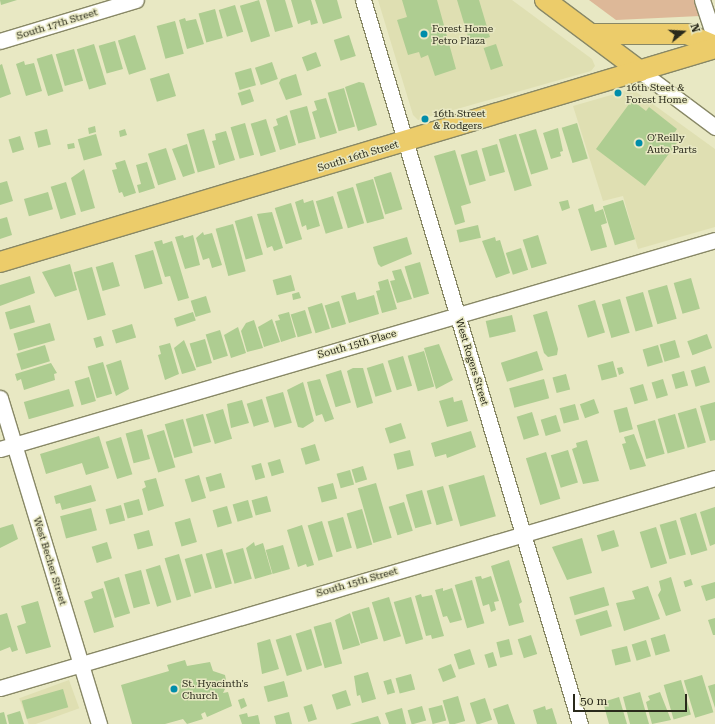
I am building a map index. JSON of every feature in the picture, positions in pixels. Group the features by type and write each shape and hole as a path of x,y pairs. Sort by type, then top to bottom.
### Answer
{"main road":[{"path":"545,0 593,34 640,72"},
{"path":"593,34 687,34 715,47"},
{"name":"South 16th Street","path":"0,262 640,72 715,47"}],"street":[{"name":"South 17th Street","path":"0,41 136,0"},
{"name":"West Rogers Street","path":"363,0 580,724"},
{"path":"702,0 715,39"},
{"path":"640,72 715,127"},
{"name":"South 15th Place","path":"7,447 715,240"},
{"name":"West Becher Street","path":"0,398 7,447 81,665 99,724"},
{"name":"South 15th Street","path":"0,688 715,478"}],"shaded area":[{"path":"378,0 512,0 592,59 595,66 591,71 418,120 413,115"},
{"path":"589,0 696,0 700,16 616,20"},
{"path":"632,89 715,149 715,227 638,249 623,196 603,201 573,106"},
{"path":"69,680 79,708 36,724 29,724 19,698"}],"building":[{"path":"0,0 17,0 1,5"},
{"path":"259,0 270,36 251,42 240,6"},
{"path":"266,0 285,0 293,27 275,32"},
{"path":"291,0 311,0 318,23 311,25 310,20 298,24"},
{"path":"315,0 337,0 342,18 323,24"},
{"name":"Forest Home Petro Plaza","path":"402,0 437,0 456,69 435,76 428,55 421,58 419,52 408,55 397,20 407,17"},
{"path":"457,0 479,0 490,37 470,43"},
{"path":"235,5 243,32 227,37 219,10"},
{"path":"215,9 223,38 206,42 199,13"},
{"path":"185,18 186,21 196,19 204,44 187,49 179,20"},
{"path":"175,21 184,54 165,59 157,26"},
{"path":"135,35 146,69 129,75 118,41"},
{"path":"349,35 356,56 341,61 334,40"},
{"path":"115,41 123,69 107,74 99,46"},
{"path":"94,44 106,84 89,89 77,49"},
{"path":"496,44 503,66 491,70 484,48"},
{"path":"74,49 83,81 65,86 56,54"},
{"path":"316,52 321,66 307,71 302,57"},
{"path":"52,54 63,91 48,96 37,59"},
{"path":"24,61 25,65 34,63 42,91 26,96 16,64"},
{"path":"272,62 278,79 261,85 255,68"},
{"path":"2,64 11,94 0,98 0,65"},
{"path":"251,68 256,85 240,90 235,73"},
{"path":"169,73 176,96 157,102 150,79"},
{"path":"296,74 302,95 286,100 279,83 281,79"},
{"path":"359,82 364,83 377,125 358,131 345,87"},
{"path":"344,88 355,126 339,131 328,93"},
{"path":"250,89 254,101 242,105 238,93"},
{"path":"326,98 337,133 320,138 312,112 317,110 314,101"},
{"name":"O'Reilly Auto Parts","path":"632,100 646,111 649,107 677,129 675,132 682,136 645,186 596,149"},
{"path":"307,106 316,139 298,144 290,111"},
{"path":"287,115 296,145 280,150 273,127 278,125 276,119"},
{"path":"266,119 276,152 261,156 251,124"},
{"path":"245,123 254,155 240,159 231,127"},
{"path":"577,123 588,158 573,163 562,128"},
{"path":"95,126 96,132 89,134 88,128"},
{"path":"558,128 563,151 560,152 561,156 551,159 543,133"},
{"path":"47,129 51,145 38,148 34,132"},
{"path":"125,129 127,135 120,137 119,131"},
{"path":"204,129 215,167 198,172 187,134"},
{"path":"536,129 548,169 531,174 519,134"},
{"path":"226,131 235,160 219,165 212,141 216,140 215,134"},
{"path":"96,134 102,155 84,160 78,139"},
{"path":"516,134 532,186 515,191 499,139"},
{"path":"20,136 24,149 13,153 9,140"},
{"path":"74,143 75,148 68,149 67,144"},
{"path":"187,144 195,173 183,177 172,149"},
{"path":"497,144 505,172 490,176 482,148"},
{"path":"166,148 176,179 158,185 148,154"},
{"path":"455,150 471,203 461,206 465,222 455,225 434,156"},
{"path":"477,150 486,181 469,185 461,155"},
{"path":"125,160 136,193 124,197 122,192 119,193 112,170 117,169 115,163"},
{"path":"147,162 155,188 139,193 137,185 141,184 136,165"},
{"path":"84,169 95,208 81,212 71,178"},
{"path":"391,172 402,209 385,215 374,177"},
{"path":"373,179 384,218 367,223 356,184"},
{"path":"7,181 13,201 0,205 0,183"},
{"path":"66,182 76,215 61,219 51,187"},
{"path":"353,187 364,223 348,228 337,192"},
{"path":"48,192 53,209 29,216 24,199"},
{"path":"333,196 343,229 326,234 316,201"},
{"path":"303,199 304,203 313,200 320,226 307,230 306,225 302,227 295,202"},
{"path":"568,200 570,208 562,211 559,202"},
{"path":"623,200 635,239 615,245 603,206"},
{"path":"291,203 302,239 286,244 275,208"},
{"path":"593,204 595,212 603,209 607,223 601,225 607,247 591,251 578,209"},
{"path":"272,212 283,248 274,251 272,246 267,248 257,214"},
{"path":"252,216 263,254 246,259 235,221"},
{"path":"7,217 12,235 0,239 0,219"},
{"path":"233,224 246,271 228,276 216,229"},
{"path":"478,225 481,238 459,243 457,230"},
{"path":"203,232 204,235 212,233 222,265 212,268 209,258 203,260 196,238"},
{"path":"183,235 184,238 193,235 200,265 185,269 175,237"},
{"path":"538,235 547,264 531,268 523,240"},
{"path":"407,237 412,254 381,267 378,264 373,247"},
{"path":"495,237 496,241 500,240 510,273 496,278 482,241"},
{"path":"162,240 163,244 172,241 189,298 178,301 170,276 165,277 154,242"},
{"path":"521,248 528,270 513,275 506,253"},
{"path":"153,250 163,284 144,289 135,255"},
{"path":"113,262 120,286 103,291 96,267"},
{"path":"420,262 429,294 414,298 405,266"},
{"path":"70,264 77,290 55,297 42,272"},
{"path":"92,267 106,315 88,320 74,272"},
{"path":"401,269 412,299 397,303 390,281 395,280 392,271"},
{"path":"291,275 295,290 277,295 273,280"},
{"path":"30,276 35,293 0,306 0,285"},
{"path":"691,278 700,309 683,314 674,283"},
{"path":"388,279 397,309 382,313 376,291 380,290 378,282"},
{"path":"667,285 677,319 657,324 648,291"},
{"path":"299,292 301,298 293,300 292,294"},
{"path":"355,292 357,300 374,295 379,314 349,323 341,296"},
{"path":"643,292 653,327 636,332 626,297"},
{"path":"206,296 211,312 196,317 191,301"},
{"path":"620,299 630,333 611,338 602,304"},
{"path":"595,300 605,333 588,338 578,305"},
{"path":"339,301 346,324 332,328 325,305"},
{"path":"322,303 330,329 316,333 308,307"},
{"path":"30,305 35,322 10,329 5,312"},
{"path":"305,310 312,333 298,337 291,314"},
{"path":"547,311 558,349 557,355 548,357 544,353 533,315"},
{"path":"193,312 196,321 177,327 174,318"},
{"path":"289,312 296,337 281,342 275,321 280,320 278,315"},
{"path":"512,315 516,332 490,338 486,321"},
{"path":"272,319 280,342 264,347 258,327"},
{"path":"254,320 263,348 247,352 241,331 246,323"},
{"path":"50,323 55,340 18,351 13,333"},
{"path":"132,324 136,337 116,344 112,330"},
{"path":"238,327 246,353 231,358 224,335"},
{"path":"220,330 228,356 214,360 206,334"},
{"path":"707,334 712,348 692,355 687,341"},
{"path":"101,336 104,346 96,348 93,338"},
{"path":"205,339 212,363 197,367 190,343"},
{"path":"184,340 196,370 182,374 174,348"},
{"path":"675,340 680,357 665,362 660,344"},
{"path":"170,343 179,374 165,380 158,355 161,354 159,346"},
{"path":"439,344 453,380 436,389 424,348"},
{"path":"45,345 50,361 21,370 16,354"},
{"path":"658,345 663,362 648,367 643,349"},
{"path":"424,351 434,387 418,391 408,356"},
{"path":"537,351 543,370 507,382 501,363"},
{"path":"403,356 412,386 397,390 388,361"},
{"path":"121,360 129,389 116,396 106,365"},
{"path":"613,361 617,376 602,381 598,365"},
{"path":"103,362 112,394 97,398 88,366"},
{"path":"51,363 57,373 54,374 55,380 24,390 21,379 17,381 15,374"},
{"path":"383,363 392,392 376,397 367,368"},
{"path":"705,366 710,382 696,387 691,370"},
{"path":"622,367 624,373 619,375 617,368"},
{"path":"353,368 363,368 373,403 357,408 347,371"},
{"path":"341,370 351,403 336,407 326,375"},
{"path":"684,371 688,385 676,389 672,375"},
{"path":"566,374 570,389 557,393 552,378"},
{"path":"89,377 96,401 81,405 75,381"},
{"path":"320,379 334,419 325,422 322,414 316,416 307,382"},
{"path":"544,379 549,398 514,408 509,388"},
{"path":"663,379 668,395 656,399 652,383"},
{"path":"303,382 314,421 303,428 298,427 287,390"},
{"path":"643,384 648,400 635,404 630,388"},
{"path":"69,389 74,406 29,419 24,402"},
{"path":"283,392 292,423 275,428 266,397"},
{"path":"453,397 454,402 462,400 468,421 447,427 439,401"},
{"path":"262,399 269,422 254,427 247,404"},
{"path":"594,399 599,413 585,418 580,404"},
{"path":"242,400 249,423 231,428 227,404"},
{"path":"715,402 715,440 710,441 700,406"},
{"path":"575,404 579,419 564,424 560,408"},
{"path":"627,407 633,429 619,433 613,411"},
{"path":"696,408 706,443 688,448 678,413"},
{"path":"223,409 232,439 215,444 206,414"},
{"path":"532,412 539,435 524,440 517,417"},
{"path":"203,414 211,442 194,447 186,419"},
{"path":"675,414 685,449 668,454 658,419"},
{"path":"556,415 561,431 546,436 541,420"},
{"path":"183,419 193,453 174,458 165,424"},
{"path":"655,420 665,454 646,459 637,425"},
{"path":"401,423 406,438 390,443 385,428"},
{"path":"142,429 150,459 134,463 126,433"},
{"path":"164,430 175,467 158,473 147,435"},
{"path":"471,431 476,447 447,458 446,454 435,457 431,443"},
{"path":"634,434 646,466 630,470 622,444 626,443 624,437"},
{"path":"99,436 109,468 86,475 82,463 46,474 40,454"},
{"path":"121,437 132,474 117,479 106,442"},
{"path":"587,440 599,481 583,484 572,449 577,447 576,443"},
{"path":"315,444 320,460 306,465 301,448"},
{"path":"410,450 414,466 397,470 394,454"},
{"path":"568,450 578,483 561,488 551,455"},
{"path":"546,452 560,499 540,505 526,458"},
{"path":"280,459 284,472 272,476 268,463"},
{"path":"261,463 265,477 256,480 251,466"},
{"path":"363,466 367,479 356,483 352,470"},
{"path":"350,470 354,484 341,488 337,474"},
{"path":"221,473 225,487 210,492 206,477"},
{"path":"199,475 206,498 192,502 185,479"},
{"path":"484,475 496,516 460,527 448,485"},
{"path":"156,478 164,506 148,511 142,489 146,487 144,481"},
{"path":"333,483 337,498 322,503 318,487"},
{"path":"376,483 392,538 373,543 358,488"},
{"path":"91,485 96,501 62,510 60,503 56,504 54,496"},
{"path":"443,486 453,521 437,525 427,491"},
{"path":"422,490 432,524 415,528 406,495"},
{"path":"267,496 271,511 256,516 252,500"},
{"path":"139,499 143,514 128,519 124,503"},
{"path":"248,500 253,517 238,522 233,504"},
{"path":"404,502 413,531 397,535 389,507"},
{"path":"121,505 125,520 110,525 106,509"},
{"path":"227,506 232,523 218,527 213,510"},
{"path":"715,507 715,544 710,546 700,512"},
{"path":"91,508 97,530 66,538 60,516"},
{"path":"362,509 372,545 357,549 347,513"},
{"path":"696,513 707,550 691,555 680,518"},
{"path":"343,517 352,548 336,552 328,521"},
{"path":"190,518 197,542 182,546 175,522"},
{"path":"676,520 686,555 670,559 660,525"},
{"path":"322,521 333,556 318,561 308,525"},
{"path":"13,524 18,539 0,548 0,528"},
{"path":"302,525 314,565 307,567 306,564 298,567 287,530"},
{"path":"656,527 667,563 651,568 640,532"},
{"path":"149,530 153,545 138,550 134,534"},
{"path":"614,530 619,546 602,552 597,535"},
{"path":"582,538 592,573 567,580 552,547"},
{"path":"107,542 112,558 97,563 92,547"},
{"path":"254,542 255,546 263,543 272,574 255,579 246,548"},
{"path":"283,545 290,569 273,574 266,550"},
{"path":"243,548 252,579 235,584 226,553"},
{"path":"222,549 232,584 216,588 206,554"},
{"path":"179,554 191,596 177,600 165,558"},
{"path":"202,554 212,589 195,594 185,559"},
{"path":"509,560 522,602 519,604 524,622 509,626 491,566"},
{"path":"160,565 171,602 157,607 146,569"},
{"path":"141,570 150,604 134,608 125,574"},
{"path":"481,576 482,579 491,576 499,601 494,602 496,610 491,612 489,604 483,606 475,577"},
{"path":"119,577 130,613 115,618 104,582"},
{"path":"671,577 681,611 666,616 658,595 661,590 659,581"},
{"path":"691,579 693,585 685,587 683,581"},
{"path":"472,580 484,623 467,628 455,585"},
{"path":"715,582 715,598 706,601 701,586"},
{"path":"648,586 660,619 624,631 616,603 635,599 632,591"},
{"path":"604,587 609,605 575,615 569,597"},
{"path":"103,588 114,627 94,633 84,601 93,598 91,592"},
{"path":"443,588 443,591 452,588 462,620 450,623 447,616 443,617 435,590"},
{"path":"421,594 422,597 432,595 444,636 432,639 431,635 426,636 415,596"},
{"path":"389,597 401,636 384,641 372,602"},
{"path":"411,597 423,639 406,644 394,602"},
{"path":"38,601 51,647 26,654 17,626 26,623 21,606"},
{"path":"369,607 378,639 361,644 352,612"},
{"path":"607,610 612,626 580,636 575,620"},
{"path":"7,613 18,650 12,652 10,647 0,651 0,615"},
{"path":"350,613 360,645 343,650 335,620"},
{"path":"715,618 715,635 713,635 708,620"},
{"path":"331,622 342,664 325,668 314,627"},
{"path":"311,629 322,665 307,670 296,634"},
{"path":"665,634 670,651 656,655 651,638"},
{"path":"291,635 302,671 287,676 276,640"},
{"path":"531,635 537,654 524,658 518,639"},
{"path":"270,639 279,669 262,674 257,643"},
{"path":"509,639 513,655 500,658 496,642"},
{"path":"646,640 651,656 637,661 632,644"},
{"path":"627,646 631,662 615,665 611,650"},
{"path":"470,649 475,664 459,669 454,654"},
{"path":"493,652 497,665 488,668 484,655"},
{"name":"St. Hyacinth's Church","path":"185,660 187,666 210,662 213,671 225,675 227,685 223,693 228,692 232,706 207,717 205,712 201,714 203,719 187,724 183,719 165,724 132,724 121,685 169,671 167,665"},
{"path":"451,664 456,677 443,682 438,669"},
{"path":"368,672 376,699 362,703 360,695 357,696 354,676"},
{"path":"411,674 415,689 400,694 396,678"},
{"path":"702,675 713,712 695,718 684,681"},
{"path":"391,679 395,692 387,695 383,681"},
{"path":"681,680 691,715 674,720 664,685"},
{"path":"284,681 288,696 268,702 264,686"},
{"path":"715,684 715,708 708,686"},
{"path":"63,689 68,707 27,719 22,701"},
{"path":"346,690 351,705 337,710 332,695"},
{"path":"640,692 649,724 630,724 623,697"},
{"path":"660,692 671,720 652,724 646,702 650,700 648,696"},
{"path":"458,696 465,721 449,724 443,700"},
{"path":"619,697 627,724 609,724 603,702"},
{"path":"244,698 247,706 241,709 238,700"},
{"path":"485,698 492,720 477,724 470,703"},
{"path":"312,704 317,719 308,722 303,707"},
{"path":"508,704 515,724 498,724 493,709"},
{"path":"442,705 446,720 433,724 428,709"},
{"path":"422,706 426,720 412,724 408,710"},
{"path":"545,706 546,710 552,708 557,724 537,724 533,710"},
{"path":"402,708 406,724 389,724 385,713"},
{"path":"20,711 24,724 9,724 7,715"},
{"path":"4,712 7,724 0,724 0,713"},
{"path":"289,712 292,724 276,724 274,716"},
{"path":"247,713 248,717 258,715 260,724 242,724 239,715"},
{"path":"378,716 381,724 350,724"}],"place":[{"name":"Forest Home Petro Plaza","path":"424,34"},
{"name":"16th Steet & Forest Home","path":"618,93"},
{"name":"16th Street & Rodgers","path":"425,119"},
{"name":"O'Reilly Auto Parts","path":"639,143"},
{"name":"St. Hyacinth's Church","path":"174,689"}]}
